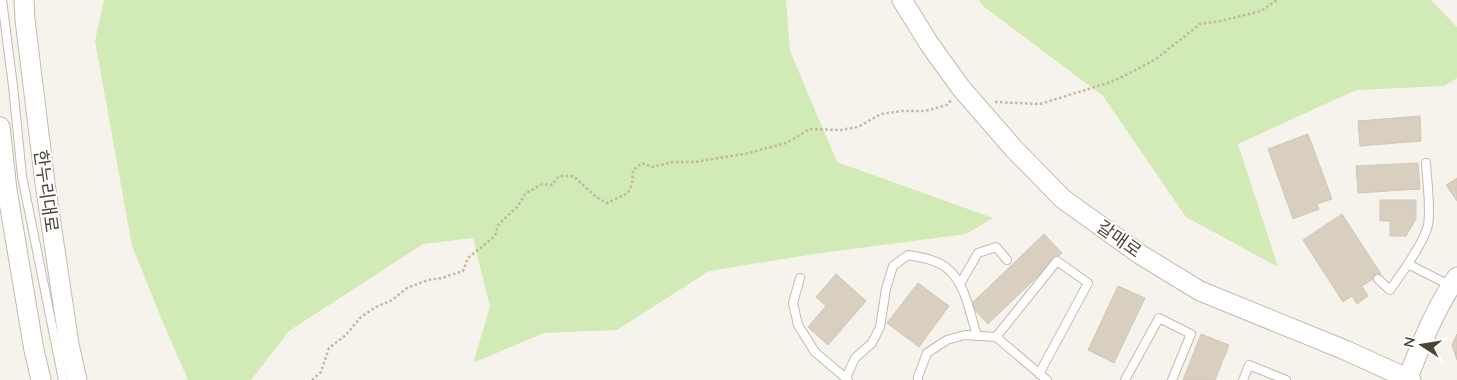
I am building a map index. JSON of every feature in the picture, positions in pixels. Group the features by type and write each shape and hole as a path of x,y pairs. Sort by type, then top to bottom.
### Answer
{"street":[{"name":"한누리대로","path":"24,0 44,184 69,344 78,380"},
{"name":"갈매로","path":"902,0 930,45 967,95 1014,149 1064,199 1141,255 1200,291 1345,350 1409,379"},
{"path":"0,127 7,190 34,350 41,380"},
{"path":"1409,379 1431,323 1454,282"}],"lane":[{"path":"2,0 22,176 63,380"},
{"path":"1378,279 1390,290 1408,264 1428,226 1426,163"},
{"path":"960,284 978,253 996,247 1008,260"},
{"path":"800,278 794,303 798,326 815,352 847,380 854,358 872,343 880,327 886,289 893,266 908,255 926,258 948,268 962,287 978,336"},
{"path":"996,337 1057,261 1088,283 1039,374"},
{"path":"1408,264 1454,282"},
{"path":"1125,380 1159,318 1191,334 1172,380"},
{"path":"918,380 927,353 947,340 965,335 996,337 1047,380"},
{"path":"1244,380 1249,365 1286,380"}],"path":[{"path":"312,380 320,372 329,348 346,335 360,318 374,308 392,300 407,288 428,280 463,272 468,258 495,236 498,225 518,206 525,194 542,184 552,185 559,176 573,176 607,203 628,193 632,184 633,170 642,164 652,167 673,162 695,162 749,153 786,142 810,129 841,130 858,127 881,114 902,111 926,111 947,105 967,95 1040,104 1111,82 1130,74 1156,59 1200,24 1261,11 1277,0"}],"green space":[{"path":"104,0 786,0 790,51 837,162 993,218 966,234 814,254 709,271 617,330 544,333 473,363 490,307 473,238 423,244 289,331 251,380 188,380 132,246 95,41"},
{"path":"979,0 1431,0 1457,27 1457,78 1444,86 1356,90 1238,144 1278,267 1186,217 1103,96 983,6"}],"building":[{"path":"1420,116 1421,141 1360,146 1358,121"},
{"path":"1308,134 1332,199 1317,204 1319,209 1293,219 1268,149"},
{"path":"1418,163 1420,189 1358,193 1356,166"},
{"path":"1457,178 1457,201 1446,185"},
{"path":"1380,200 1416,200 1416,219 1406,236 1390,236 1390,221 1380,221"},
{"path":"1342,214 1381,274 1362,286 1368,296 1357,304 1352,296 1343,302 1303,240"},
{"path":"1044,234 1062,253 988,324 970,305"},
{"path":"836,274 866,301 828,345 808,327 826,306 816,297"},
{"path":"918,283 949,306 919,347 887,323"},
{"path":"1118,286 1145,298 1114,363 1088,350"},
{"path":"1201,334 1229,345 1215,380 1183,380"},
{"path":"1457,334 1457,360 1452,345"}]}
